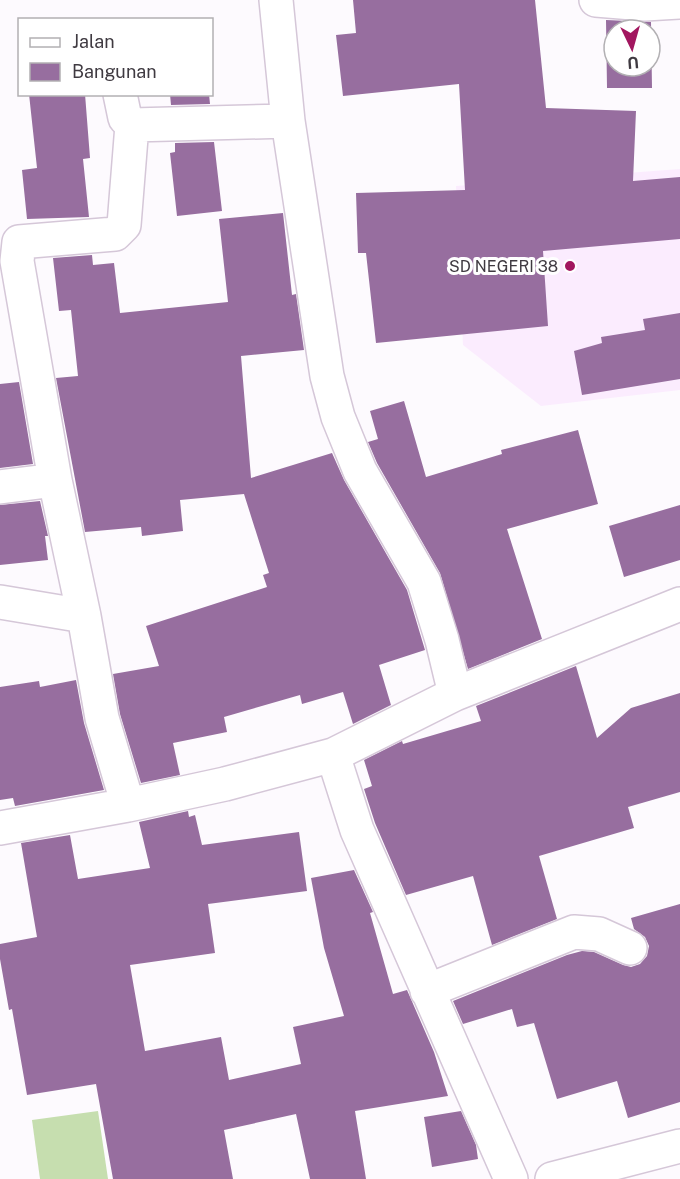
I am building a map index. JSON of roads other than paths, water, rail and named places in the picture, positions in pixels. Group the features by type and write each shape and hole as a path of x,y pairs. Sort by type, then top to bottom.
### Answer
{"street":[{"path":"276,0 288,121 327,376 338,417 360,471 424,582 442,640 455,694"},
{"path":"596,0 635,3 680,2"},
{"path":"120,96 125,118 132,125 288,121"},
{"path":"128,805 102,718 84,616 55,480 17,261 19,242 115,234 124,225 132,125"},
{"path":"0,487 55,480"},
{"path":"0,602 84,616"},
{"path":"0,828 128,805 225,784 333,755 455,694 680,604"},
{"path":"333,755 357,830 511,1179"},
{"path":"427,991 574,932 599,934 630,948"},
{"path":"552,1179 680,1146"}],"place":[{"name":"SD NEGERI 38","path":"570,266"}]}
